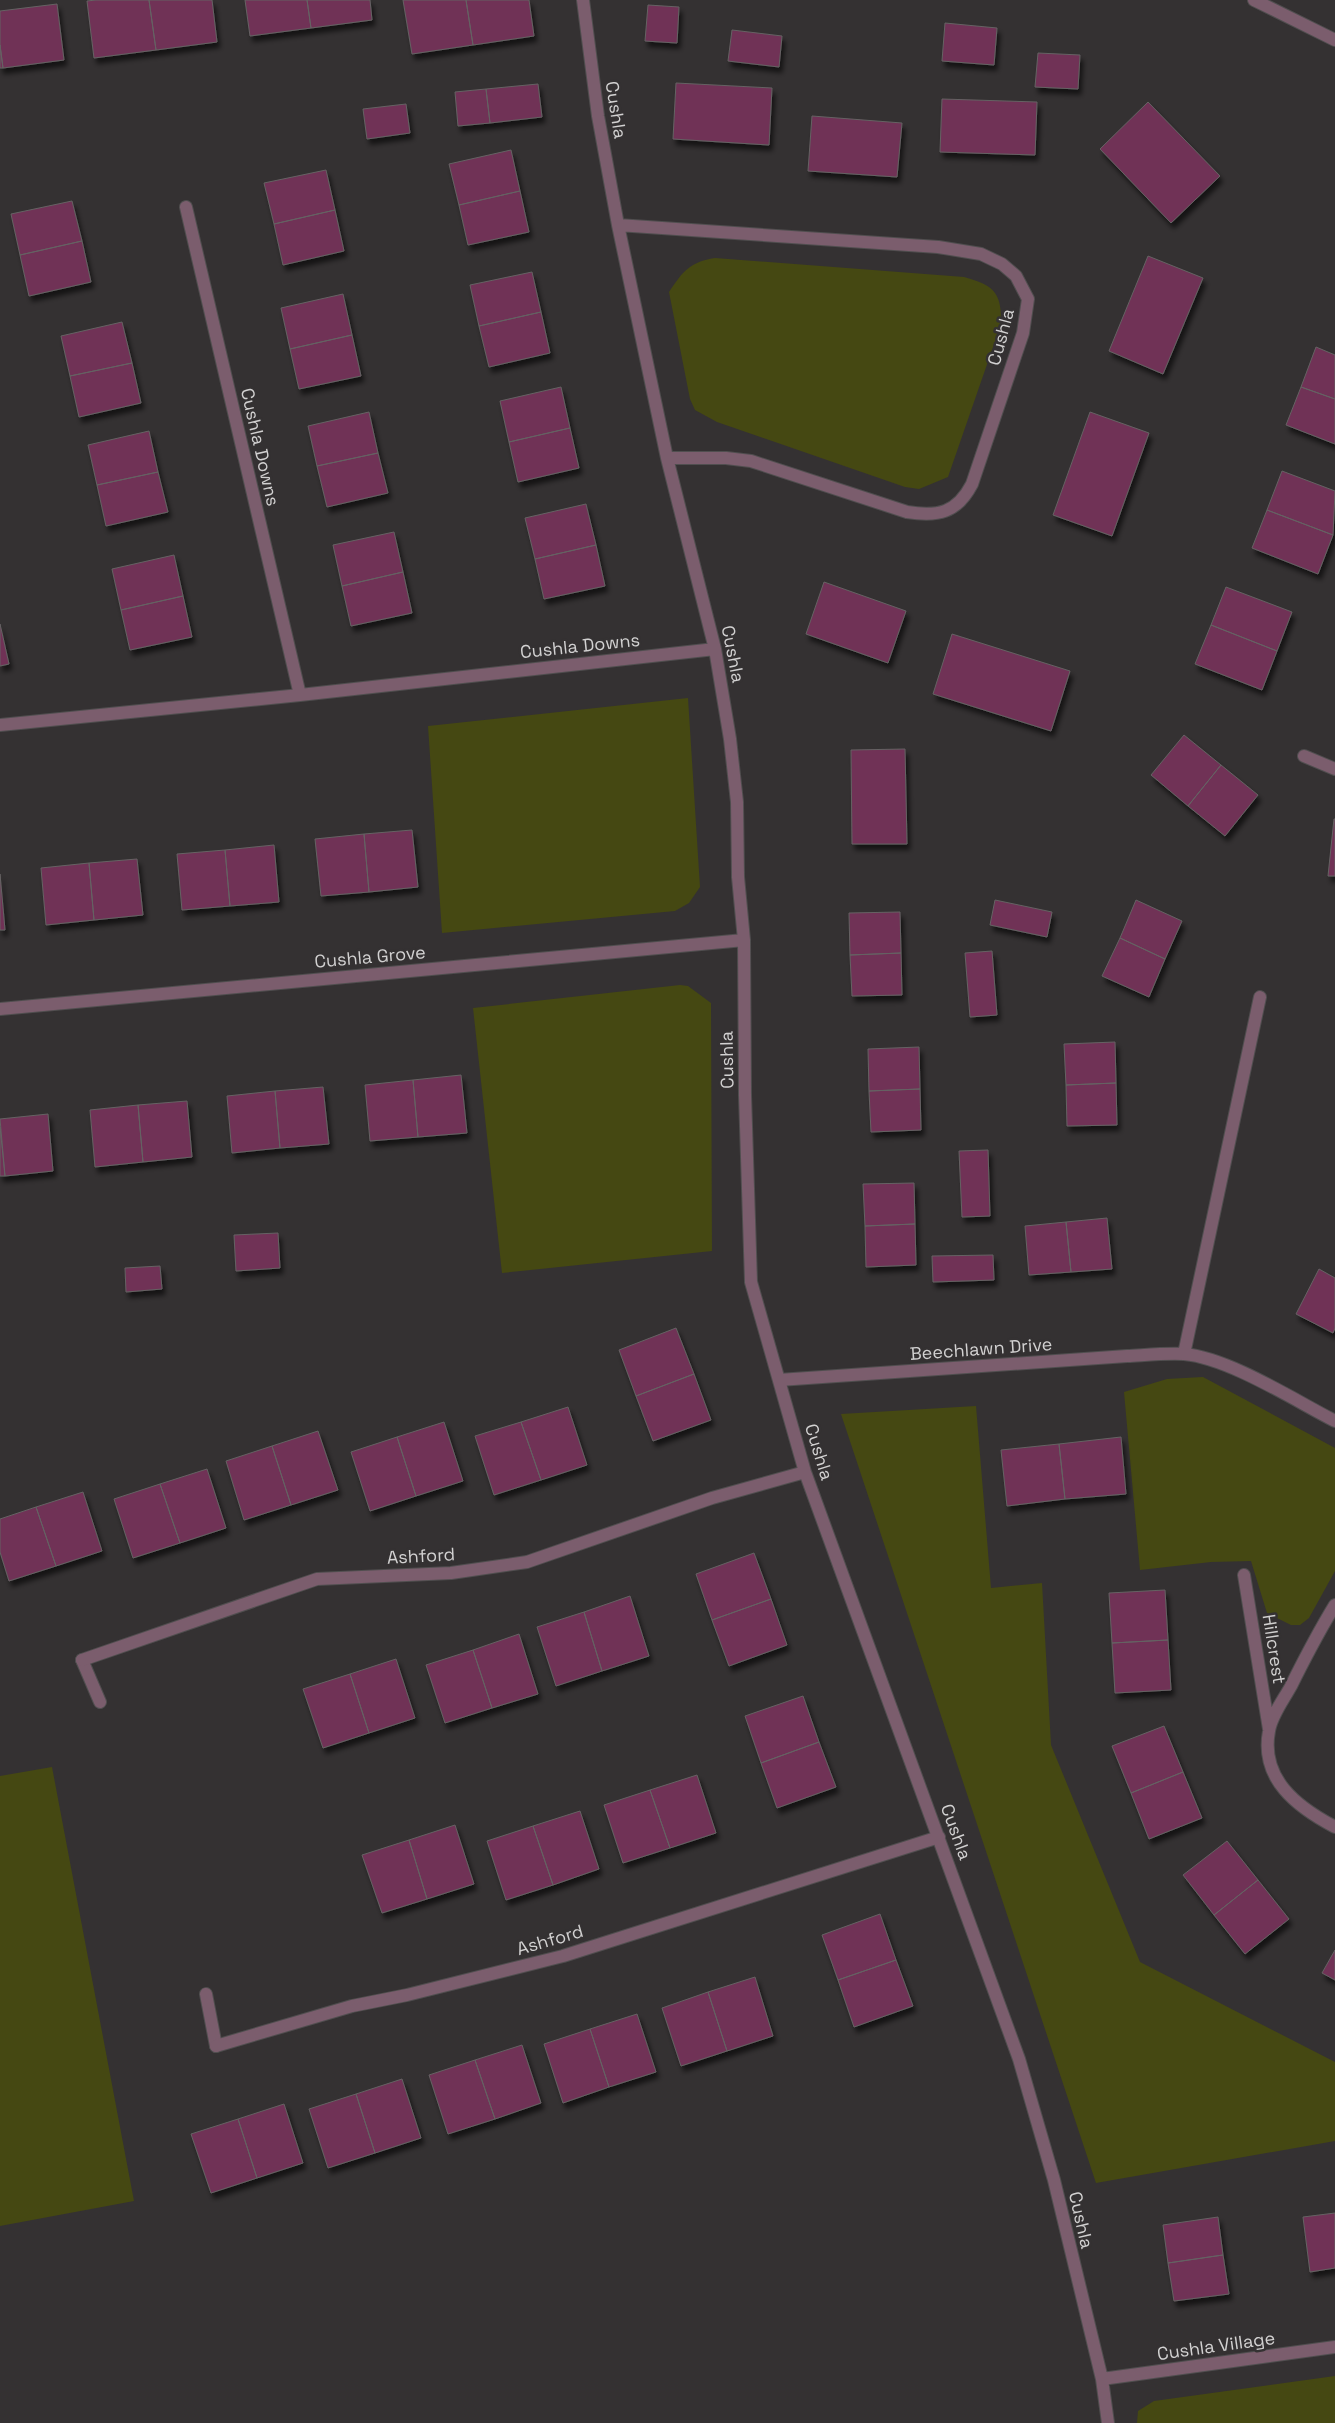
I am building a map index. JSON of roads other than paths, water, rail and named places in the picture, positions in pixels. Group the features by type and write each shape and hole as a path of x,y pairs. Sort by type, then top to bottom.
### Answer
{"street":[{"name":"Cushla","path":"583,0 598,116 618,225 668,458 715,648 730,739 736,802 738,877 744,940 745,1094 751,1282 805,1472 1019,2060 1054,2180 1102,2380 1108,2423"},
{"path":"1254,0 1335,40"},
{"name":"Cushla Downs","path":"186,206 300,695"},
{"name":"Cushla","path":"618,225 938,247 981,254 1002,264 1016,276 1028,299 1023,333 972,484 964,500 947,511 925,515 907,512 751,461 726,458 668,458"},
{"name":"Cushla Downs","path":"0,725 300,695 715,648"},
{"path":"1304,756 1335,769"},
{"name":"Cushla Grove","path":"0,1009 744,940"},
{"path":"1184,1354 1260,997"},
{"name":"Beechlawn Drive","path":"779,1380 1127,1356 1184,1354 1200,1357 1246,1375 1335,1421"},
{"name":"Ashford","path":"100,1702 82,1660 317,1579 452,1573 527,1562 712,1498 805,1472"},
{"name":"Hillcrest","path":"1244,1575 1269,1729 1268,1752 1273,1774 1278,1783 1300,1806 1335,1827"},
{"name":"Hillcrest","path":"1269,1729 1314,1639 1335,1605"},
{"name":"Ashford","path":"206,1994 216,2046 352,2006 408,1995 562,1956 939,1837"},
{"name":"Cushla Village","path":"1102,2380 1335,2347"}]}
